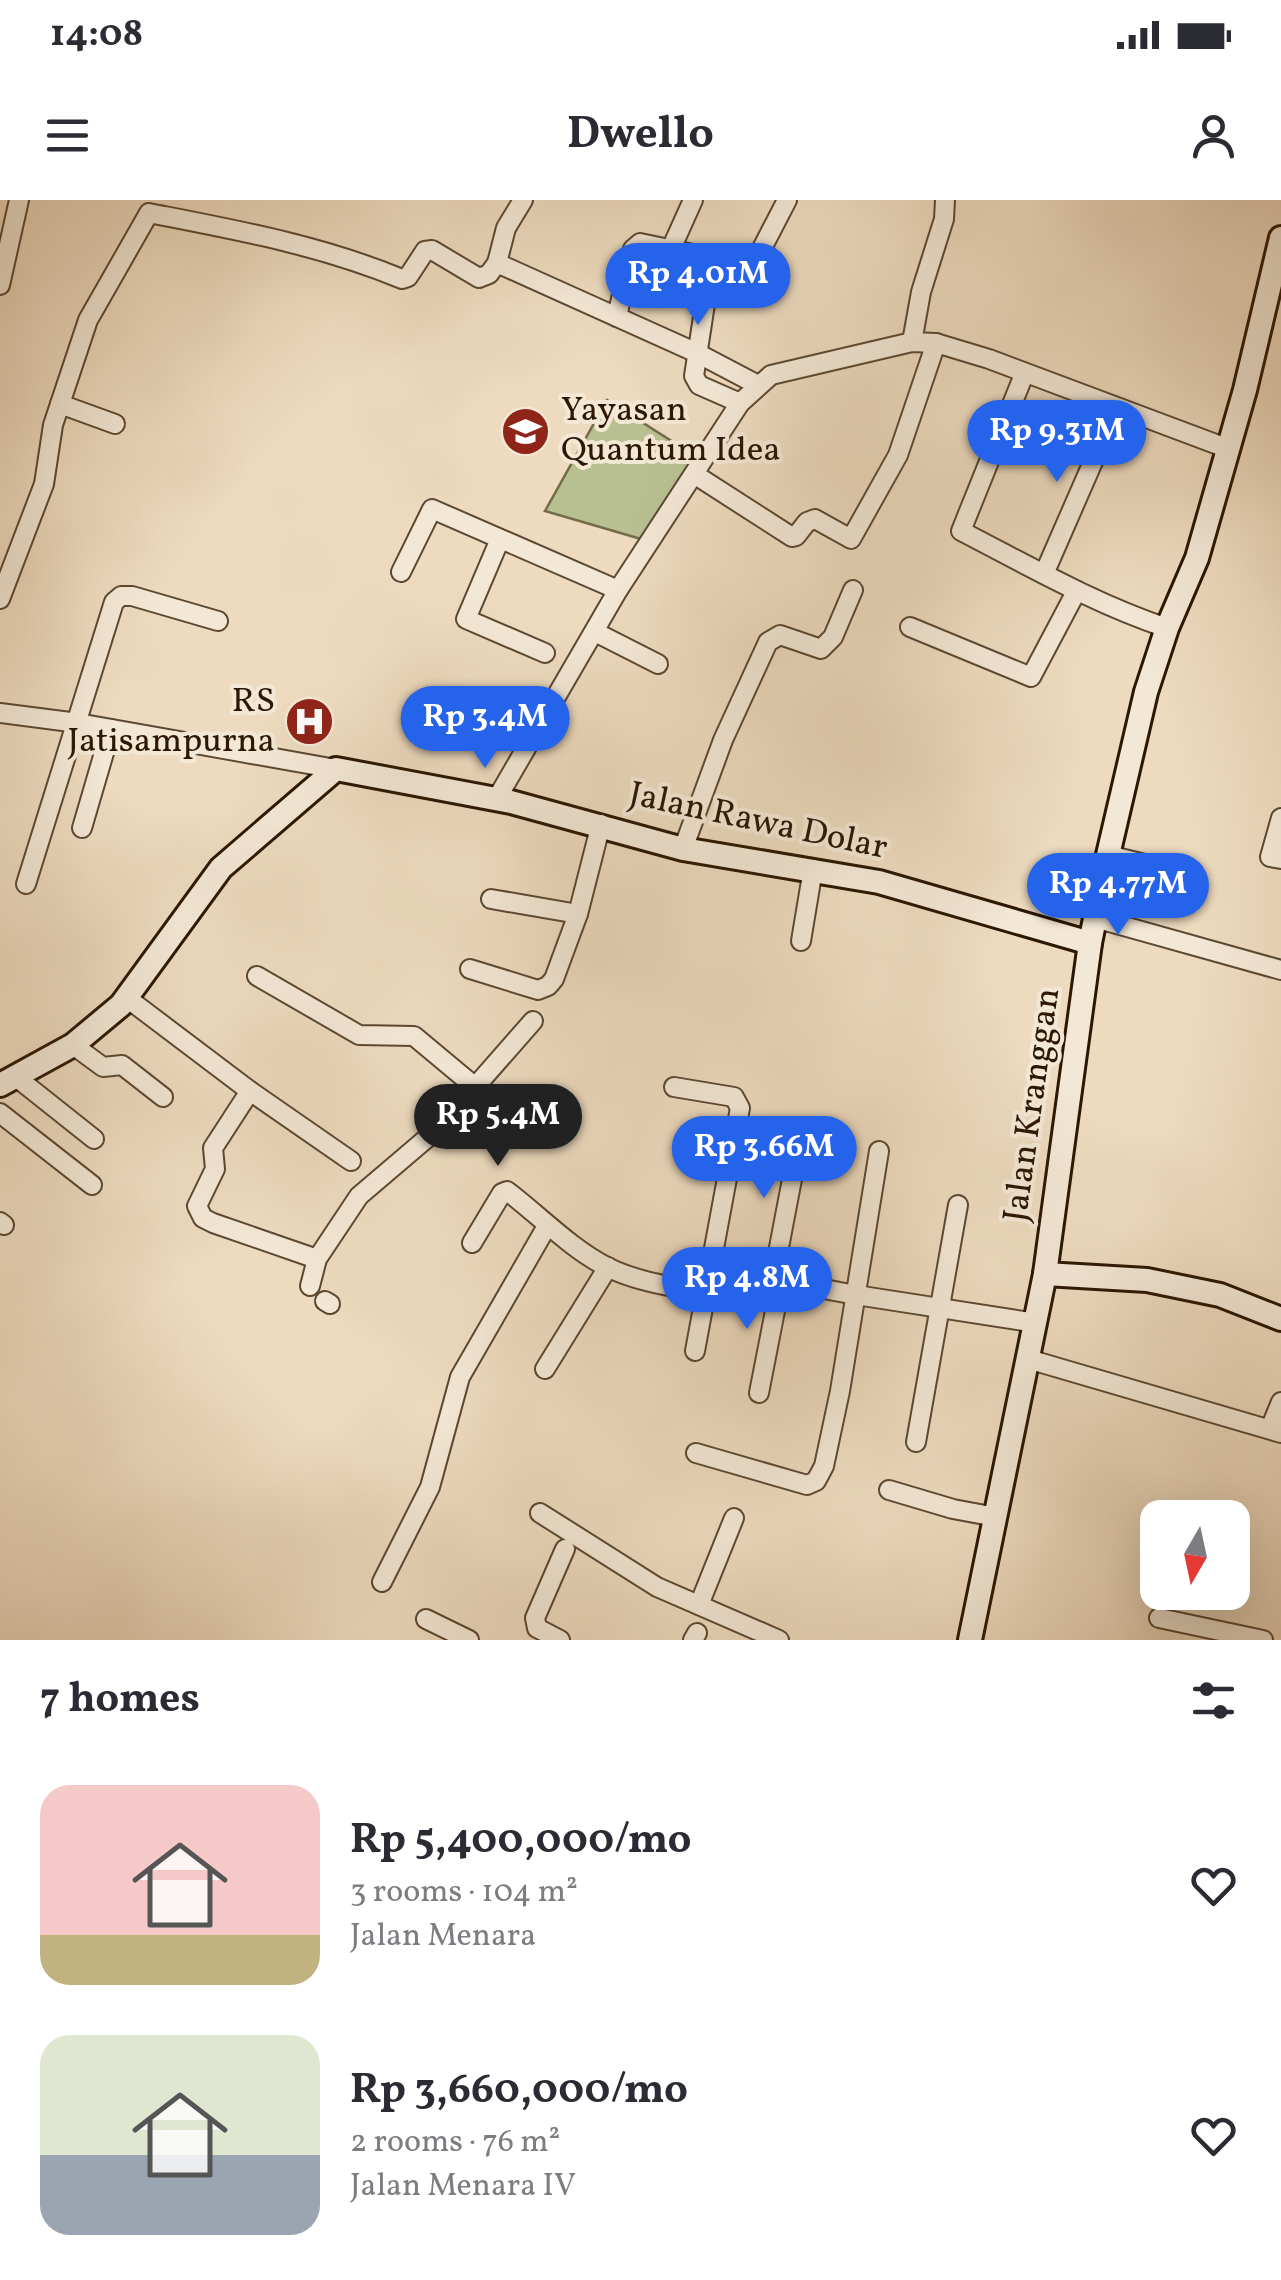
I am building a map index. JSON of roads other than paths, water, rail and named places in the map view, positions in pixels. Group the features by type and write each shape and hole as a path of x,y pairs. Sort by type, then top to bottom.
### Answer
{"street":[{"path":"0,285 19,200"},
{"path":"0,599 44,484 60,404 88,320 148,213 298,242 358,260 402,279 408,277 425,251 432,250 479,278 489,274 496,263 506,228 523,200"},
{"path":"671,249 692,200"},
{"path":"617,318 634,249 640,244 750,264 758,258 787,200"},
{"path":"912,342 921,292 944,219 945,200"},
{"name":"Jalan Kranggan","path":"970,1640 1045,1274 1090,943 1108,854 1146,692 1167,628 1198,558 1230,449 1281,238"},
{"path":"712,258 694,376 698,385 740,403"},
{"path":"496,263 756,384"},
{"path":"496,800 595,632 637,544 694,474 756,384 791,368 912,342 936,343 1230,449"},
{"path":"694,474 792,536 807,522 816,520 851,539 898,454 936,343"},
{"path":"1023,377 961,531 1076,592 1167,628"},
{"path":"60,404 115,424"},
{"path":"1044,574 1113,416"},
{"path":"400,572 432,509 618,590"},
{"path":"500,539 466,619 545,653"},
{"path":"683,849 723,740 768,642 780,635 821,649 833,636 853,590"},
{"path":"910,627 1031,677 1076,592"},
{"path":"26,884 117,599 132,596 218,621"},
{"path":"595,632 658,664"},
{"path":"0,713 111,728 336,769"},
{"path":"82,828 111,728"},
{"path":"94,1139 8,1081 73,1044 124,1001 221,868 336,769"},
{"name":"Jalan Rawa Dolar","path":"336,769 601,824 683,849 880,882 1090,943"},
{"path":"1281,818 1270,857 1281,860"},
{"path":"470,969 542,990 554,979 578,914 601,824"},
{"path":"1108,854 1189,874"},
{"path":"800,942 813,869"},
{"path":"491,898 578,914"},
{"path":"1096,918 1281,970"},
{"path":"257,976 359,1035 414,1036 474,1086"},
{"path":"124,1001 200,1066"},
{"path":"124,1001 351,1161"},
{"path":"310,1286 317,1260 359,1196 440,1127 533,1021"},
{"path":"73,1044 103,1067 122,1065 162,1097"},
{"path":"674,1087 734,1097 738,1101 739,1116 695,1351"},
{"path":"250,1091 213,1148 215,1169 197,1206 203,1218 213,1223 317,1260"},
{"path":"0,1113 92,1185"},
{"path":"759,1394 801,1132"},
{"path":"696,1452 794,1482 814,1484 828,1447 879,1151"},
{"path":"472,1244 505,1192 608,1267 664,1285 706,1293"},
{"path":"916,1442 958,1205"},
{"path":"382,1582 430,1486 460,1376 548,1226"},
{"path":"545,1369 608,1267"},
{"path":"711,1268 1036,1323"},
{"path":"1045,1274 1147,1280 1220,1295 1281,1318"},
{"path":"1028,1360 1276,1431 1281,1402"},
{"path":"889,1490 996,1517"},
{"path":"540,1514 626,1569 779,1640"},
{"path":"700,1605 734,1518"},
{"path":"560,1640 537,1628 535,1618 565,1549"},
{"path":"426,1618 468,1640"},
{"path":"1159,1618 1262,1640"}],"place":[{"name":"Yayasan Quantum Idea","path":"526,431"},
{"name":"RS Jatisampurna","path":"310,722"}]}
